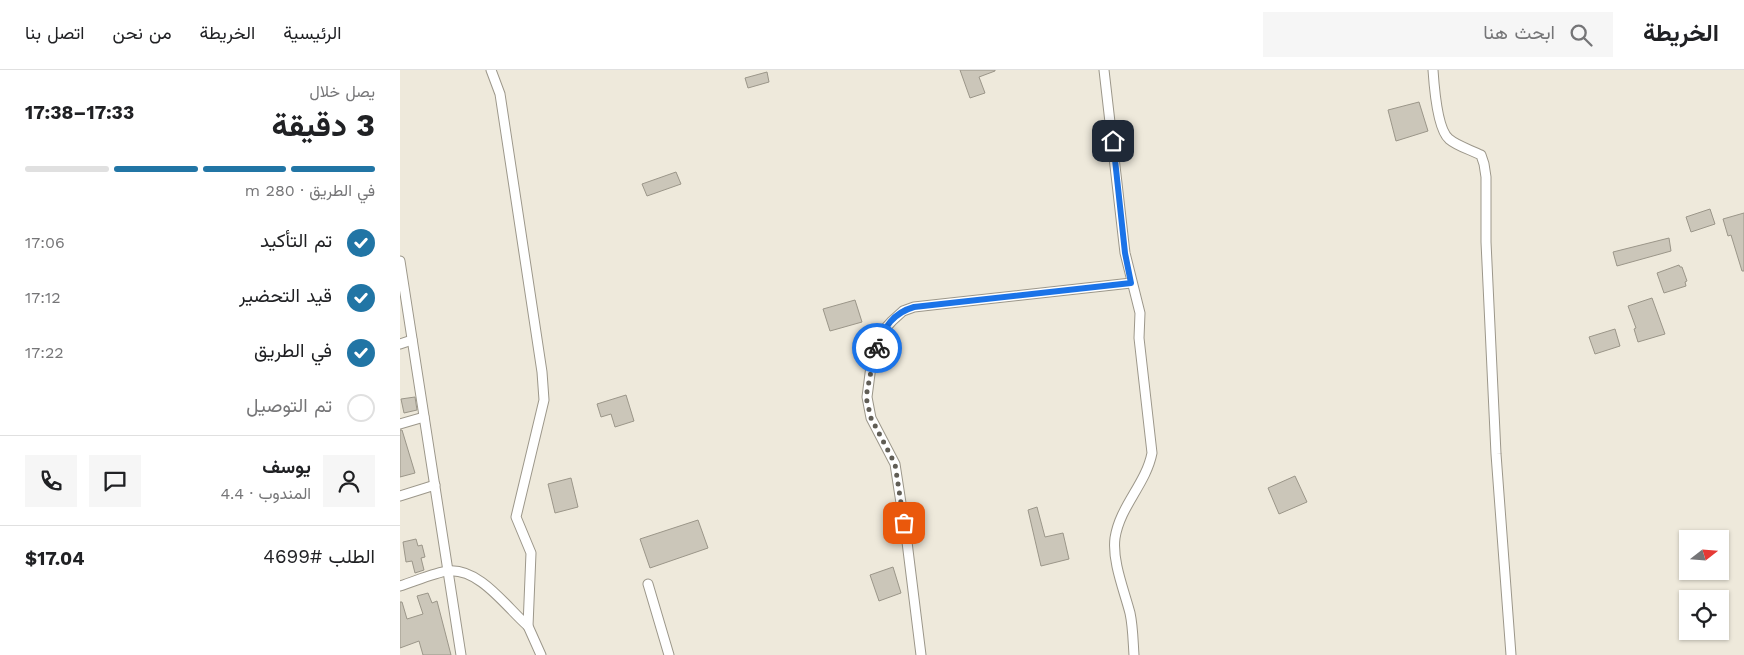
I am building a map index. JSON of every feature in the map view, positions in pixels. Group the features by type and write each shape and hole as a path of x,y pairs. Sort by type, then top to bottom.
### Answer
{"street":[{"path":"491,70 500,94 542,372 544,400 516,517 530,553 528,626"},
{"path":"1104,70 1125,253 1140,313 1139,338 1152,453 1149,466 1142,481 1123,512 1115,538 1115,554 1133,632 1134,655"},
{"path":"1433,70 1435,101 1445,133 1448,138 1481,155 1486,177 1486,242 1496,454 1511,655"},
{"path":"400,260 461,655"},
{"path":"921,655 895,464 871,418 866,397 872,366 882,332 902,310 914,307 1131,283"},
{"path":"400,344 412,340"},
{"path":"400,424 424,417"},
{"path":"400,496 436,485"},
{"path":"400,586 448,571 472,576 483,581 528,626 541,655"},
{"path":"648,584 669,655"}],"building":[{"path":"960,70 995,71 979,77 985,93 970,98"},
{"path":"767,72 769,82 748,88 745,78"},
{"path":"1419,102 1428,131 1396,141 1388,110"},
{"path":"676,172 681,184 647,196 642,184"},
{"path":"1710,209 1715,224 1691,232 1686,217"},
{"path":"1744,213 1744,271 1742,271 1731,235 1728,236 1723,219"},
{"path":"1669,238 1671,251 1617,266 1613,252"},
{"path":"1679,265 1682,267 1687,281 1685,282 1686,286 1664,293 1657,273"},
{"path":"1652,298 1665,334 1638,342 1634,329 1636,328 1628,306"},
{"path":"855,300 862,322 830,331 823,309"},
{"path":"1615,329 1620,346 1595,354 1589,337"},
{"path":"626,395 634,421 615,427 611,414 601,417 597,404"},
{"path":"415,397 417,410 404,413 401,399"},
{"path":"400,430 402,430 415,473 400,477"},
{"path":"1295,476 1307,502 1279,514 1268,488"},
{"path":"571,478 578,507 555,513 548,484"},
{"path":"1037,507 1045,537 1063,533 1069,559 1041,566 1028,510"},
{"path":"698,520 708,548 650,568 640,539"},
{"path":"416,539 418,546 422,545 425,557 421,558 424,570 415,573 412,561 406,562 403,542"},
{"path":"893,567 901,593 879,601 870,575"},
{"path":"428,593 432,603 437,601 451,655 423,655 419,641 400,648 400,602 402,602 407,619 423,614 417,596"}],"way so far":[{"path":"877,348 866,397 871,418 895,464 904,523"}],"route":[{"path":"877,348 882,332 902,310 914,307 1131,283 1125,253 1113,141"}]}
